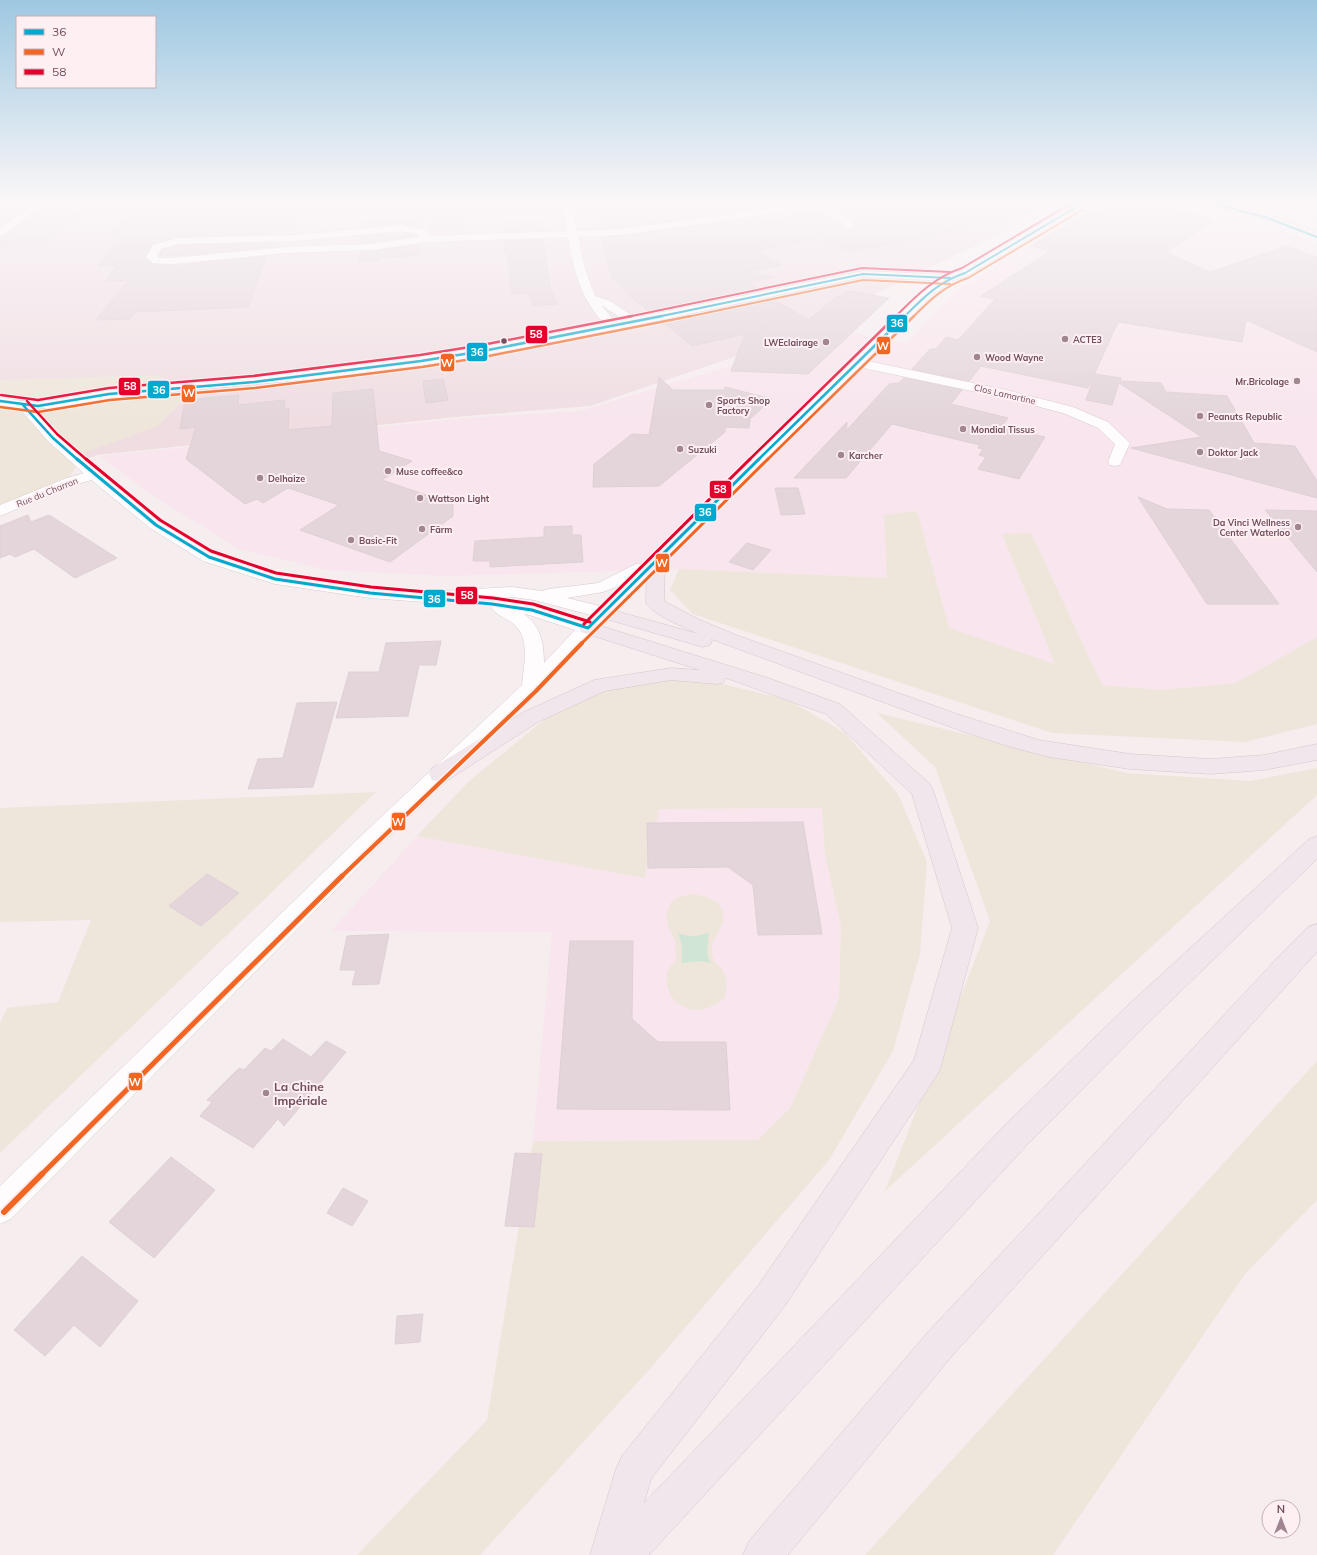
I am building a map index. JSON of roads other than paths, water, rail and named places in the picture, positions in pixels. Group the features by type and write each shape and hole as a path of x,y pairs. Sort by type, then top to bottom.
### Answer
{"highway":[{"path":"656,562 657,578 654,587 655,603 704,630 826,675 1019,742 1078,755 1189,767 1235,765 1293,759 1317,752"},
{"path":"597,620 826,675"},
{"path":"597,620 833,709 922,790 965,928 927,1066 772,1295 635,1469 610,1555"},
{"path":"440,774 531,717 601,684 671,674 761,683"},
{"path":"622,1555 1016,1135 1136,1016 1317,845"},
{"path":"763,1555 940,1344 1303,958 1317,935"}],"street":[{"path":"582,277 594,304 613,326"},
{"path":"0,401 23,405 54,404 109,394 254,382 352,370 483,351 636,322 851,277"},
{"path":"927,277 950,278"},
{"path":"0,1208 371,840 532,687 597,620 930,292 954,277"},
{"path":"592,298 606,303 636,322"},
{"name":"Clos Lamartine","path":"858,363 1006,394 1068,410 1102,425 1123,443 1115,462"},
{"path":"23,405 53,438 94,475 156,525 209,557 275,579 370,593 492,604 597,620"},
{"name":"Rue du Charron","path":"0,511 69,482 94,475"},
{"path":"424,597 512,592 535,595 582,591 603,587 656,562"},
{"path":"535,595 597,620"},
{"path":"492,604 524,623 532,636 534,647 532,687"}],"place":[{"name":"ACTE3","path":"1065,339"},
{"name":"LWEclairage","path":"826,342"},
{"name":"Wood Wayne","path":"977,357"},
{"name":"Mr.Bricolage","path":"1297,381"},
{"name":"Sports Shop Factory","path":"709,405"},
{"name":"Peanuts Republic","path":"1200,416"},
{"name":"Mondial Tissus","path":"963,429"},
{"name":"Suzuki","path":"680,449"},
{"name":"Doktor Jack","path":"1200,452"},
{"name":"Karcher","path":"841,455"},
{"name":"Muse coffee&co","path":"388,471"},
{"name":"Delhaize","path":"260,478"},
{"name":"Wattson Light","path":"420,498"},
{"name":"Da Vinci Wellness Center Waterloo","path":"1298,527"},
{"name":"Färm","path":"422,529"},
{"name":"Basic-Fit","path":"351,540"},
{"name":"La Chine Impériale","path":"266,1093"}]}
